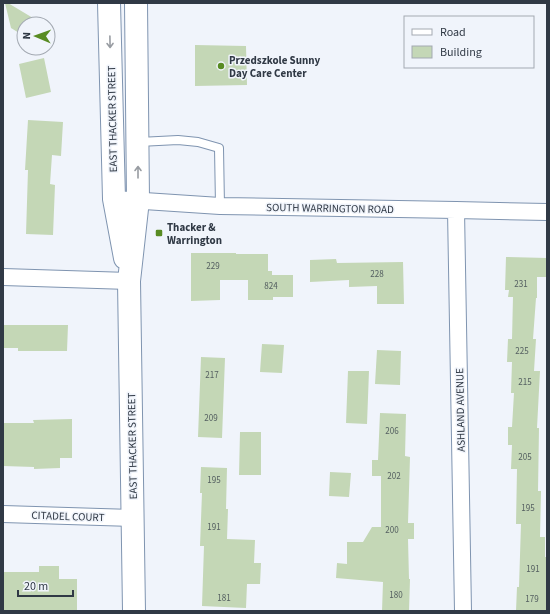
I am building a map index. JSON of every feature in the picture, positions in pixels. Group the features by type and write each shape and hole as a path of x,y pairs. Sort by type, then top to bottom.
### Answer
{"main road":[{"name":"EAST THACKER STREET","path":"109,3 114,199 129,281"},
{"name":"EAST THACKER STREET","path":"134,611 129,281 138,200 136,3"}],"street":[{"name":"SOUTH WARRINGTON ROAD","path":"114,199 220,206 547,212"},
{"name":"ASHLAND AVENUE","path":"456,210 463,611"},
{"path":"3,278 129,281"},
{"name":"CITADEL COURT","path":"3,514 133,518"}],"lane":[{"path":"138,142 178,140 198,142 219,148 220,206"}],"building":[{"path":"5,3 8,3 30,16 16,16 16,31 11,28"},
{"name":"Przedszkole Sunny Day Care Center","path":"195,45 246,46 247,85 195,86"},
{"path":"44,58 51,92 26,98 19,64"},
{"path":"28,120 63,122 61,156 52,155 50,184 55,185 53,235 26,234 28,170 25,170"},
{"path":"191,253 268,254 268,271 272,271 272,275 293,275 293,297 273,297 273,300 248,300 248,280 220,280 220,300 191,301"},
{"path":"506,257 547,258 547,277 537,277 537,298 533,339 536,339 534,371 540,371 537,428 539,428 538,491 541,491 540,537 545,537 545,557 547,557 547,611 516,611 517,587 519,587 521,524 516,524 517,469 511,469 512,445 508,445 508,427 512,427 514,393 511,393 512,362 507,362 508,339 512,339 513,297 508,297 509,290 505,290"},
{"path":"336,259 337,263 403,262 404,304 377,304 377,286 349,287 349,280 310,282 310,260"},
{"path":"3,325 68,325 67,351 18,351 18,348 3,348"},
{"path":"262,344 284,345 282,373 260,372"},
{"path":"377,350 401,351 400,385 375,384"},
{"path":"201,357 225,358 222,438 198,437"},
{"path":"348,371 369,371 367,424 346,423"},
{"path":"380,413 406,414 405,456 410,457 408,523 414,523 414,539 408,539 410,579 409,611 382,611 383,582 336,578 337,563 347,564 347,542 363,542 372,527 381,527 381,476 372,476 372,460 378,460"},
{"path":"72,419 72,458 60,458 60,468 34,469 34,467 3,466 3,423 34,423 33,420"},
{"path":"240,432 261,432 261,475 239,475"},
{"path":"201,467 227,468 227,539 255,540 254,563 261,563 260,584 247,584 246,608 202,606 204,546 200,546 202,493 200,493"},
{"path":"330,472 351,473 349,497 329,496"},
{"path":"39,566 59,566 59,579 77,579 77,610 3,611 3,572 39,572"}],"place":[{"name":"Przedszkole Sunny Day Care Center","path":"221,66"},
{"name":"Thacker & Warrington","path":"159,233"}]}
